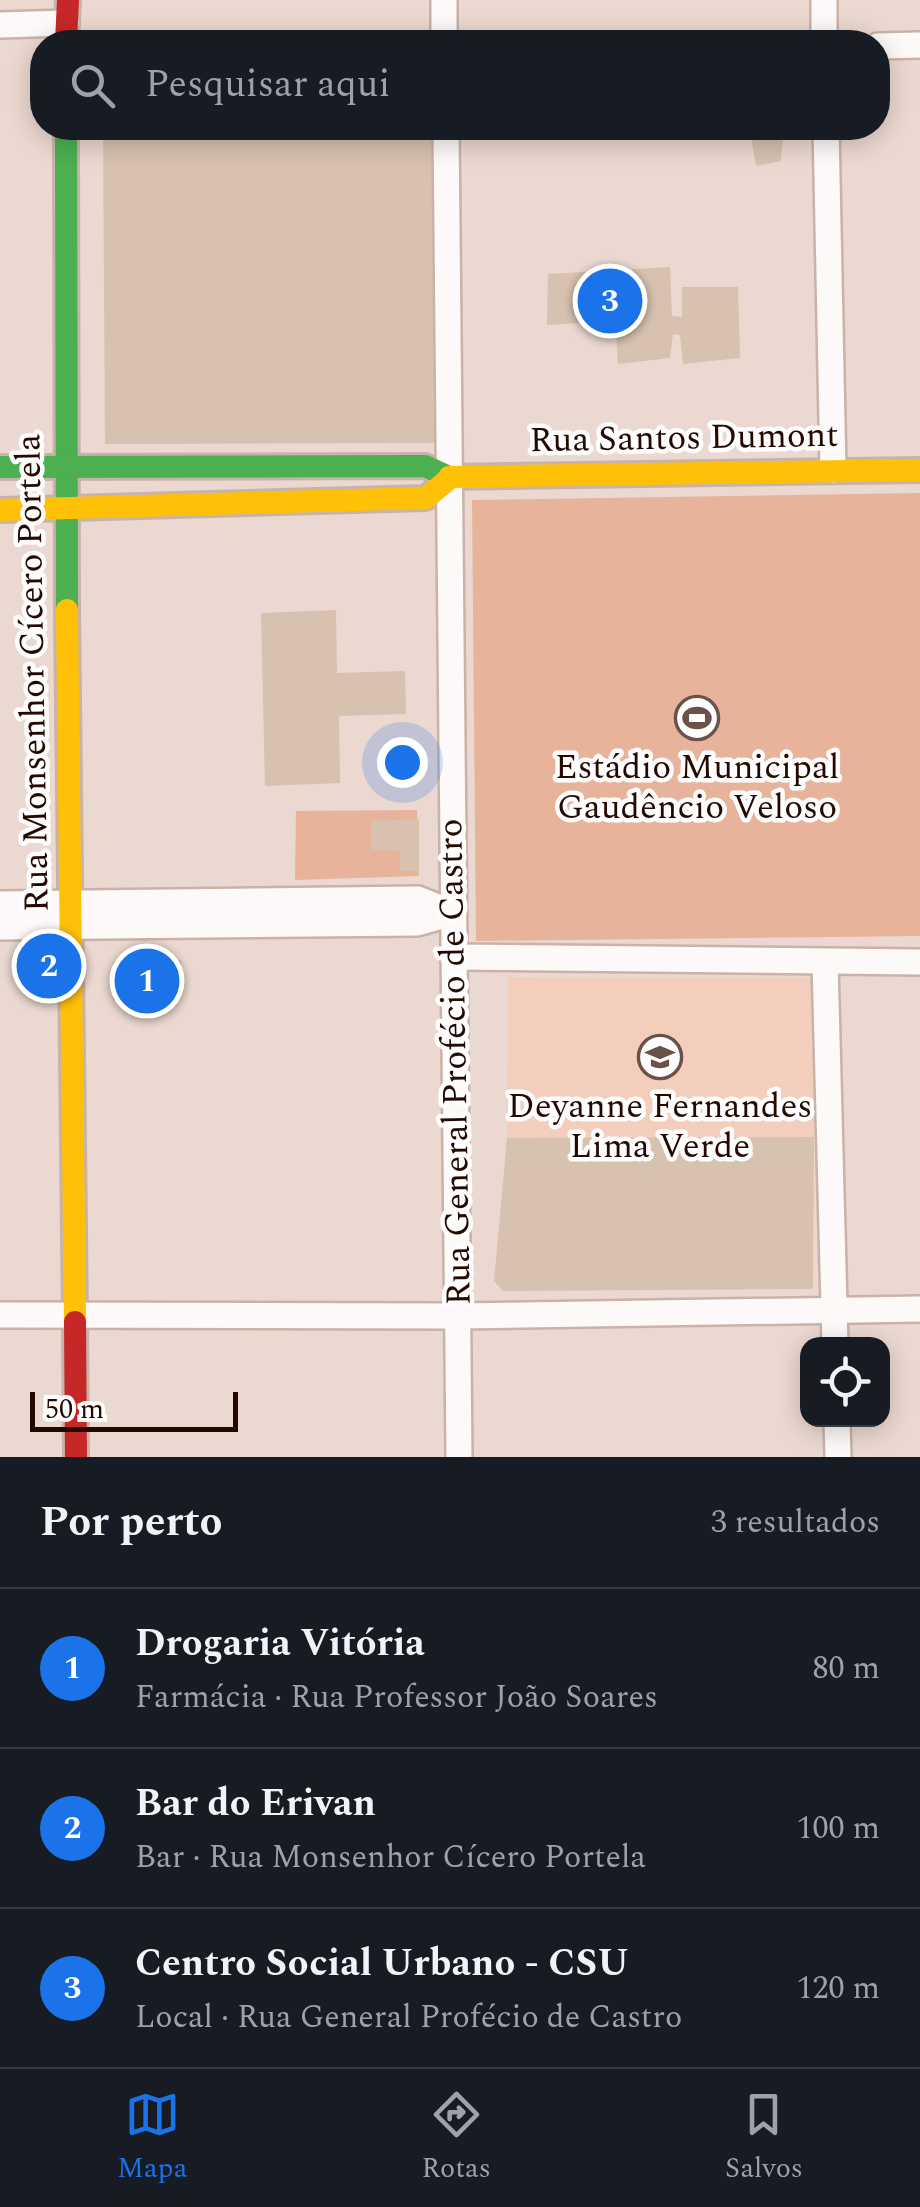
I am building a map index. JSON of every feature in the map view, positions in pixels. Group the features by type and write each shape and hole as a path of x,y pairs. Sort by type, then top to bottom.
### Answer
{"street":[{"path":"444,0 444,30"},
{"path":"824,0 824,30"},
{"path":"0,25 67,22"},
{"path":"890,46 920,45"},
{"name":"Rua Monsenhor Cícero Portela","path":"66,140 76,1457"},
{"name":"Rua General Profécio de Castro","path":"446,140 459,1457"},
{"path":"826,140 832,470"},
{"path":"0,467 426,466 450,478 426,498 0,510"},
{"name":"Rua Santos Dumont","path":"450,478 920,470"},
{"path":"0,904 71,915 417,923 454,913"},
{"path":"0,927 71,915"},
{"path":"453,958 920,962"},
{"path":"825,962 836,1337"},
{"path":"0,1315 457,1316 920,1309"},
{"path":"838,1427 838,1457"}],"shaded area":[{"name":"Estádio Municipal Gaudêncio Veloso","path":"920,493 920,936 476,941 472,500"},
{"path":"417,810 419,876 295,880 296,811"},
{"name":"Deyanne Fernandes Lima Verde","path":"508,977 813,978 814,1137 507,1138"}],"building":[{"path":"103,140 432,140 434,443 105,444"},
{"path":"783,140 781,161 756,166 752,143"},
{"path":"670,267 672,316 682,317 682,287 738,287 740,358 683,364 680,335 673,334 670,358 618,364 615,321 547,325 548,274"},
{"path":"336,610 337,673 405,671 406,714 339,716 340,783 265,786 261,613"},
{"path":"419,819 419,871 400,871 400,851 371,850 371,821"},
{"path":"65,958 63,995 32,997 34,959"},
{"path":"181,960 180,1000 113,1000 114,961"},
{"path":"814,1137 813,1289 503,1291 494,1281 507,1138"}],"traffic: fast":[{"path":"66,140 67,610"},
{"path":"0,467 425,466 449,477"}],"traffic: slow":[{"path":"449,477 920,470"},
{"path":"0,510 426,498 450,478"},
{"path":"67,610 75,1322"}],"traffic: jam":[{"path":"67,30 68,0"},
{"path":"75,1322 76,1457"}],"place":[{"name":"Centro Social Urbano - CSU","path":"610,301"},
{"name":"Estádio Municipal Gaudêncio Veloso","path":"697,718"},
{"name":"Bar do Erivan","path":"49,966"},
{"name":"Drogaria Vitória","path":"147,981"},
{"name":"Deyanne Fernandes Lima Verde","path":"660,1057"}]}
